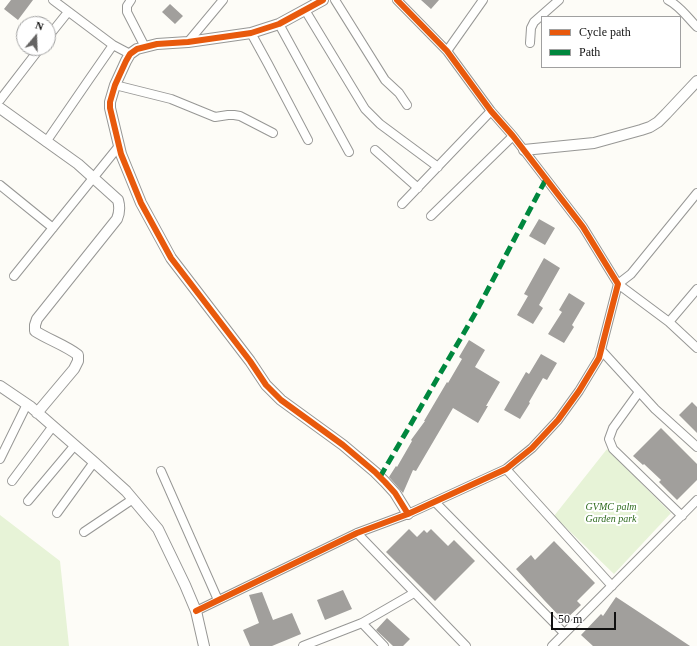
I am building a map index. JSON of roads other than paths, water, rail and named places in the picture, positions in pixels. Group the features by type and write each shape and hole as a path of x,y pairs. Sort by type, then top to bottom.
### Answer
{"street":[{"path":"53,0 113,45 130,54"},
{"path":"131,0 127,6 127,12 145,46"},
{"path":"188,42 223,0"},
{"path":"323,0 279,24 251,33 188,42 157,44 137,49 130,54 115,85 110,102 110,108 121,154 141,203 171,258 250,361 266,385 281,400 343,444 375,472 394,493 408,514"},
{"path":"335,0 385,80 400,93 407,105"},
{"path":"397,0 447,51 491,111 513,136 583,227 618,284 669,322 697,348"},
{"path":"447,51 483,0"},
{"path":"668,0 679,7 697,27"},
{"path":"530,44 531,28 534,22 553,2"},
{"path":"305,10 365,109 380,124 438,167"},
{"path":"56,27 68,12"},
{"path":"279,24 348,152"},
{"path":"251,33 308,140"},
{"path":"46,142 113,45"},
{"path":"0,100 34,56"},
{"path":"524,150 594,143 650,127 658,122 697,81"},
{"path":"115,85 171,99 215,117 228,115 240,116 273,133"},
{"path":"0,108 78,164 118,200 120,207 117,219 37,319 35,331 78,355 78,361 74,369 37,413"},
{"path":"402,204 491,111"},
{"path":"431,216 513,136"},
{"path":"14,276 119,146"},
{"path":"375,150 418,188"},
{"path":"0,185 53,228"},
{"path":"196,611 357,533 408,514 506,469 532,448 558,420 579,391 599,358 618,284 631,274 697,193"},
{"path":"669,322 697,289"},
{"path":"601,350 655,409 697,447"},
{"path":"0,386 26,404 94,462 126,491 158,529 185,584 196,611 204,646"},
{"path":"639,392 613,428 609,439 613,449 682,516"},
{"path":"0,459 26,404"},
{"path":"12,481 53,426"},
{"path":"28,501 75,445"},
{"path":"58,513 94,462"},
{"path":"506,469 612,586"},
{"path":"161,471 218,600"},
{"path":"84,532 133,499"},
{"path":"552,646 697,500"},
{"path":"435,502 564,633"},
{"path":"357,533 466,646"},
{"path":"303,646 362,623 414,592"},
{"path":"362,623 384,646"}],"park label":[{"name":"GVMC palm Garden park","path":"611,512"}]}
